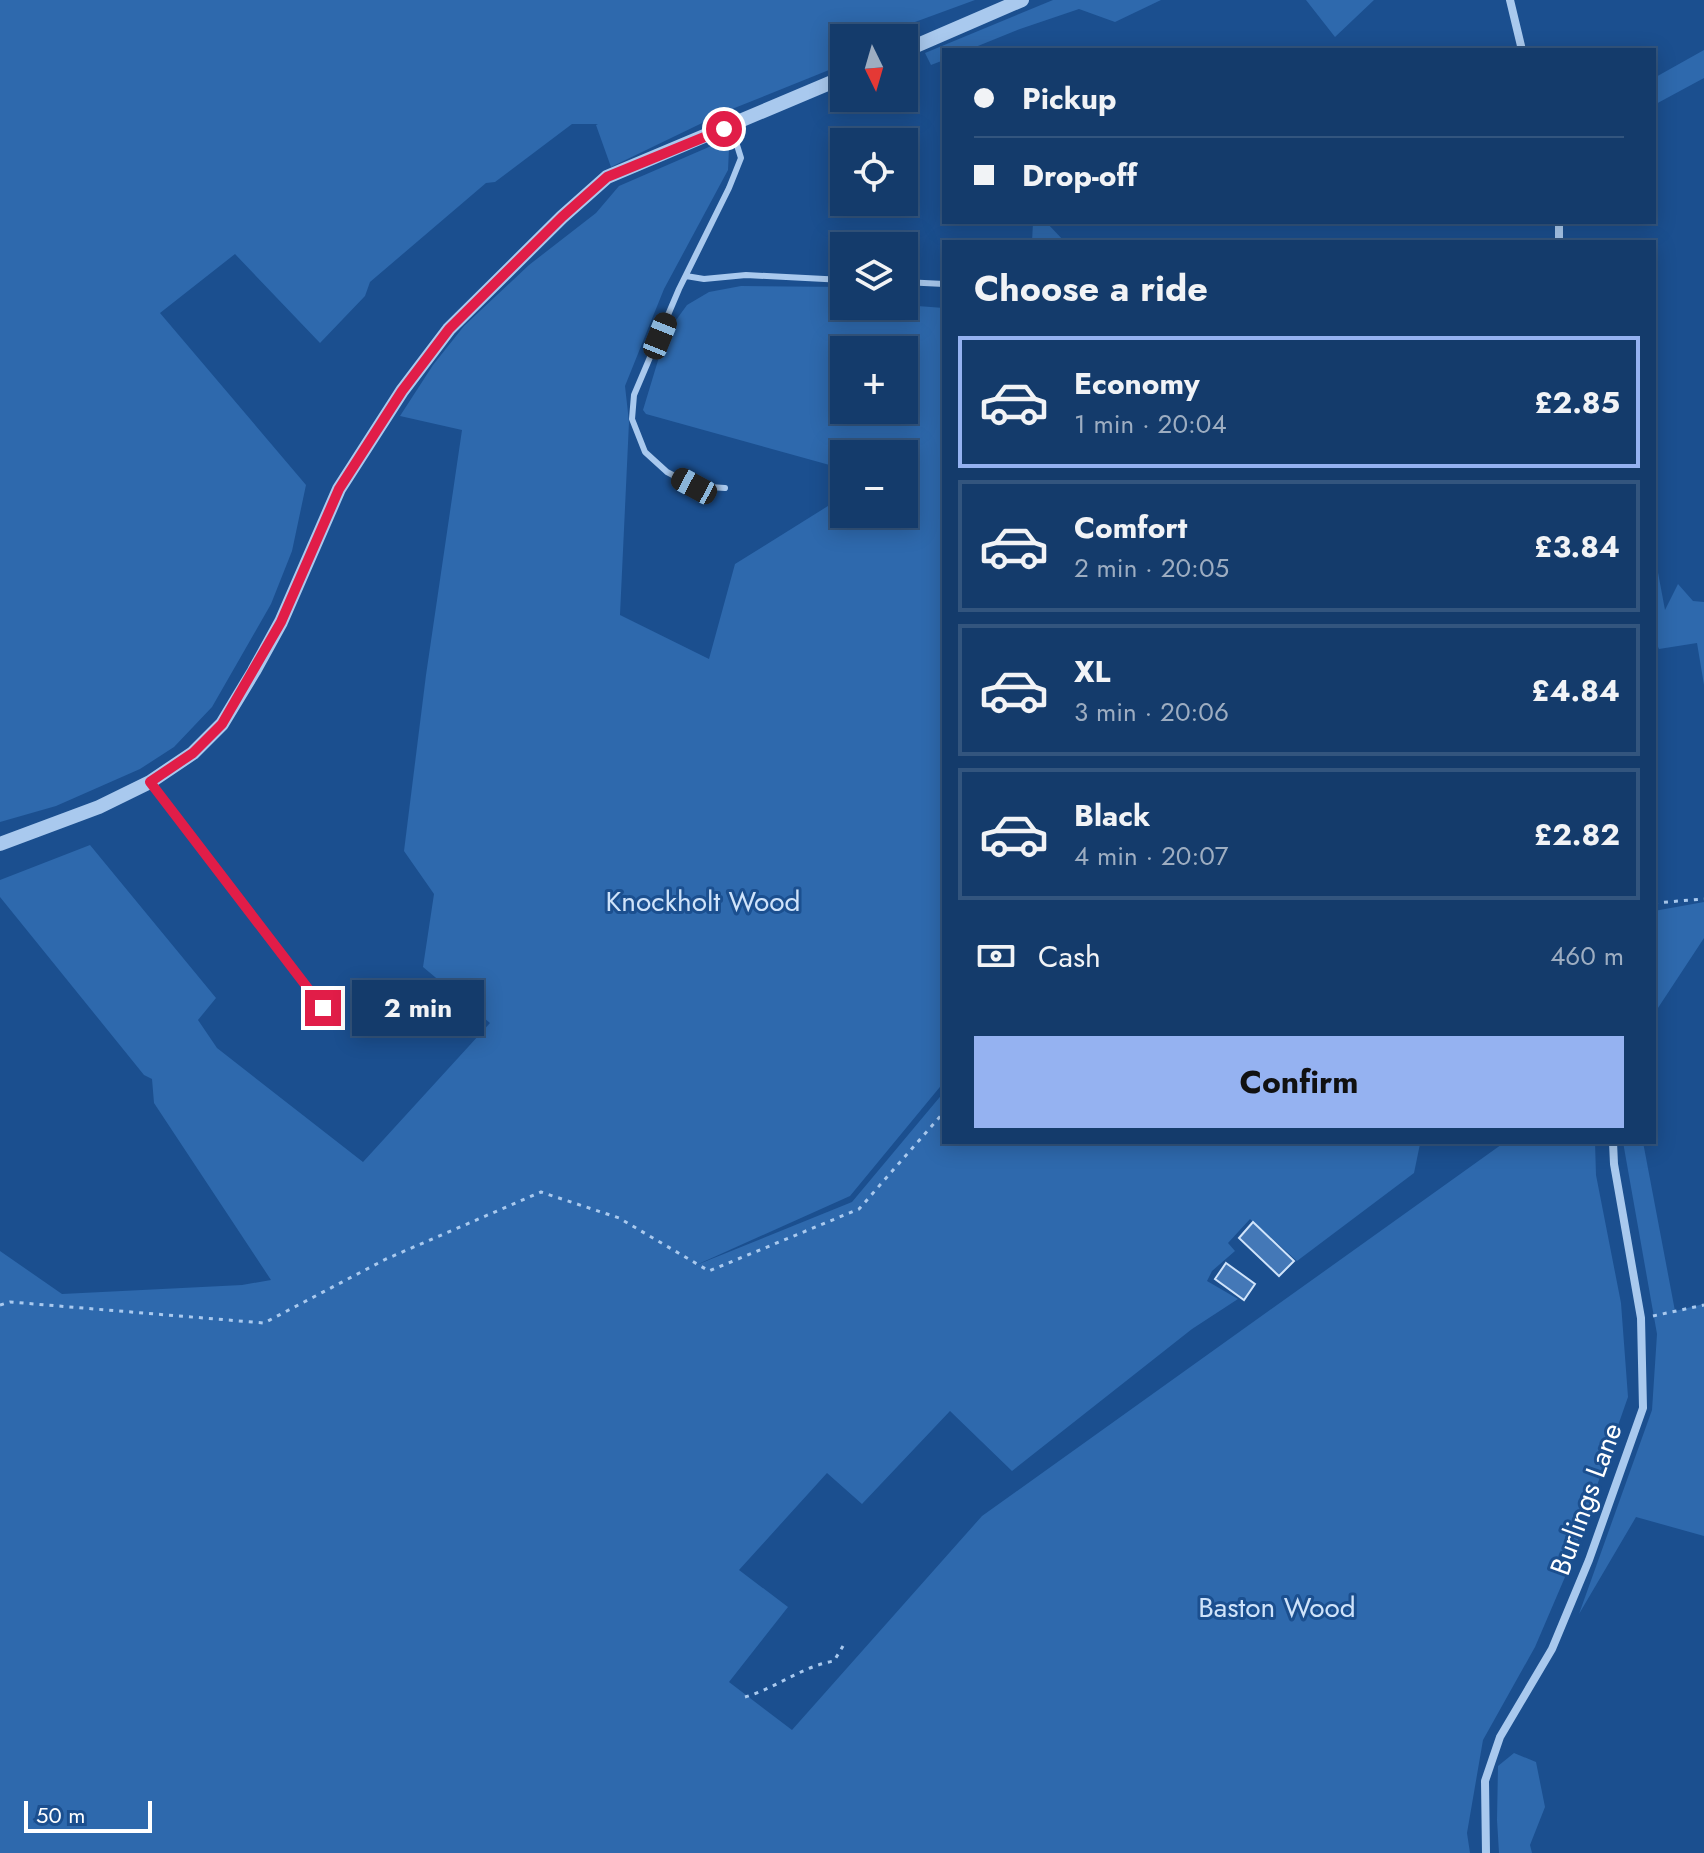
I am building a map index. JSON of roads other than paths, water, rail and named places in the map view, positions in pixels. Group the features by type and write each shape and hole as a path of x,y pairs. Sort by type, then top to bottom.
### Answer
{"street":[{"path":"918,45 1022,0"},
{"path":"1510,0 1522,48"},
{"path":"0,844 99,807 150,782 193,753 222,724 281,622 339,489 402,391 449,329 562,217 607,177 830,83"},
{"name":"Burlings Lane","path":"1486,1853 1485,1781 1500,1737 1552,1649 1589,1560 1643,1408 1641,1318 1613,1144"}],"lane":[{"path":"725,488 694,486 667,472 645,452 632,419 634,395 741,158 731,126"},
{"path":"686,276 704,279 746,275 830,279"},
{"path":"918,283 942,284"},
{"path":"150,782 323,1008"}],"park label":[{"name":"Knockholt Wood","path":"703,901"},
{"name":"Baston Wood","path":"1277,1607"}]}
